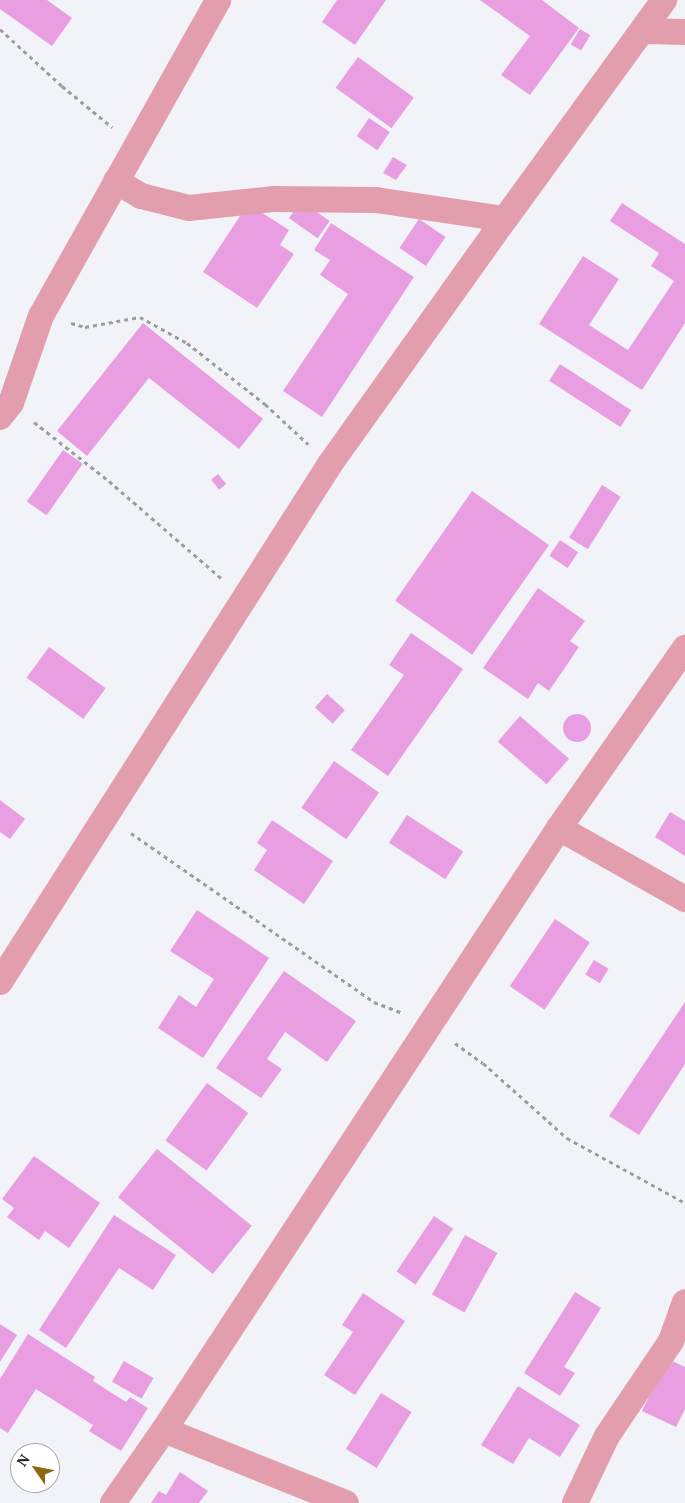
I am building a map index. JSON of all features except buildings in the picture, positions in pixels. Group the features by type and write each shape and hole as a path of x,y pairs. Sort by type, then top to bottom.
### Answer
{"street":[{"path":"6,410 41,316 218,0"},
{"path":"0,982 107,817 330,464 664,0"},
{"path":"643,31 685,32"},
{"path":"116,182 141,196 189,208 272,199 376,200 505,219"},
{"path":"113,1503 164,1430 559,828 685,648"},
{"path":"559,828 685,899"},
{"path":"575,1503 607,1436 671,1341 685,1302"},
{"path":"164,1430 346,1503"}],"path":[{"path":"0,29 62,86 136,146"},
{"path":"41,316 85,327 140,317 187,343 265,404 330,464"},
{"path":"6,410 109,481 244,599"},
{"path":"107,817 374,1002 431,1024 483,1063 567,1138 685,1203"}]}
